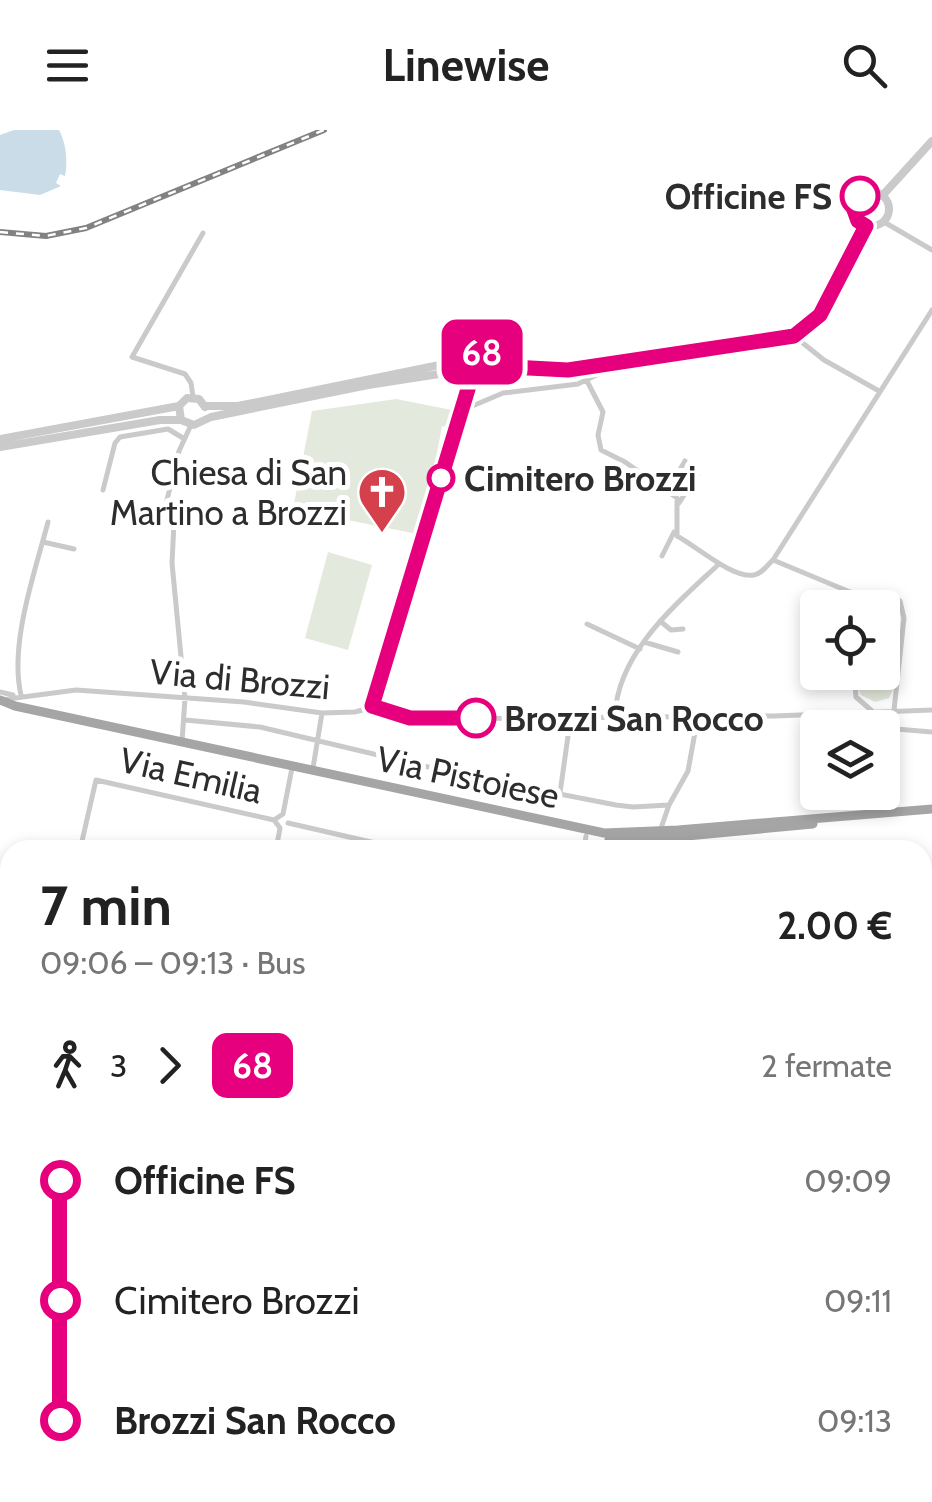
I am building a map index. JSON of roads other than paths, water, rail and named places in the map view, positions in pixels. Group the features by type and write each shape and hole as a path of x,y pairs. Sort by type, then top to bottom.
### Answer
{"main road":[{"name":"Via Pistoiese","path":"0,698 15,706 292,770 587,830 655,839"},
{"name":"Via Pistoiese","path":"0,712 19,712 586,836 655,839 932,811"}],"street":[{"path":"882,196 932,141"},
{"path":"868,192 882,196 889,208 884,222 866,226 855,215 857,200 868,192"},
{"path":"884,222 932,250"},
{"path":"491,366 568,370 794,336 820,315 866,226"},
{"path":"192,398 190,380 185,374 132,357 203,232"},
{"path":"675,531 676,536 719,564 753,576 759,574 772,560 932,310"},
{"path":"794,336 824,360 880,391"},
{"path":"0,439 179,406 192,398 219,408 449,366 470,353 482,352 489,358 491,366 484,377 368,385 191,425 183,438 167,500 174,523 172,563 186,698 182,742"},
{"path":"372,706 460,411 468,376 464,360"},
{"path":"460,411 502,393 587,381 624,362"},
{"path":"587,381 603,412 598,435 601,450 679,502"},
{"path":"179,406 181,420"},
{"path":"203,420 205,406"},
{"path":"0,447 124,426 181,420 191,425"},
{"path":"103,490 115,442 120,437 168,430 183,438"},
{"path":"666,491 686,461"},
{"path":"662,556 675,531 679,502 697,475"},
{"path":"21,695 20,651 34,564 48,522"},
{"path":"42,542 74,549"},
{"path":"772,560 851,590"},
{"path":"616,716 622,681 644,642 660,621 719,564"},
{"path":"900,603 900,631"},
{"path":"660,621 671,630 683,630"},
{"path":"587,624 640,650"},
{"path":"644,642 678,652"},
{"name":"Via di Brozzi","path":"0,698 76,690 322,713 355,712 372,706 410,718 569,723 616,716 800,713"},
{"path":"855,690 871,710"},
{"path":"894,710 896,690"},
{"name":"Via di Brozzi","path":"900,710 932,710"},
{"path":"312,772 322,713"},
{"path":"655,839 688,771 698,716"},
{"path":"185,720 260,727 462,775 633,807 669,805"},
{"path":"560,793 569,723"},
{"path":"900,729 932,732"},
{"path":"278,840 280,828 274,820 282,814 292,770"},
{"name":"Via Emilia","path":"82,840 96,780 274,820"},
{"path":"280,828 288,823 282,814"},
{"name":"Via Emilia","path":"288,823 362,840"},
{"path":"585,840 586,836"}],"water":[{"path":"14,130 59,130 66,158 65,176 60,174 56,183 61,186 40,195 0,190 0,135"}],"railway":[{"path":"0,232 46,236 86,228 324,130"}],"place":[{"name":"Officine FS","path":"860,196"},
{"name":"Cimitero Brozzi","path":"441,478"},
{"name":"Chiesa di San Martino a Brozzi","path":"382,534"},
{"name":"Brozzi San Rocco","path":"476,718"}]}
